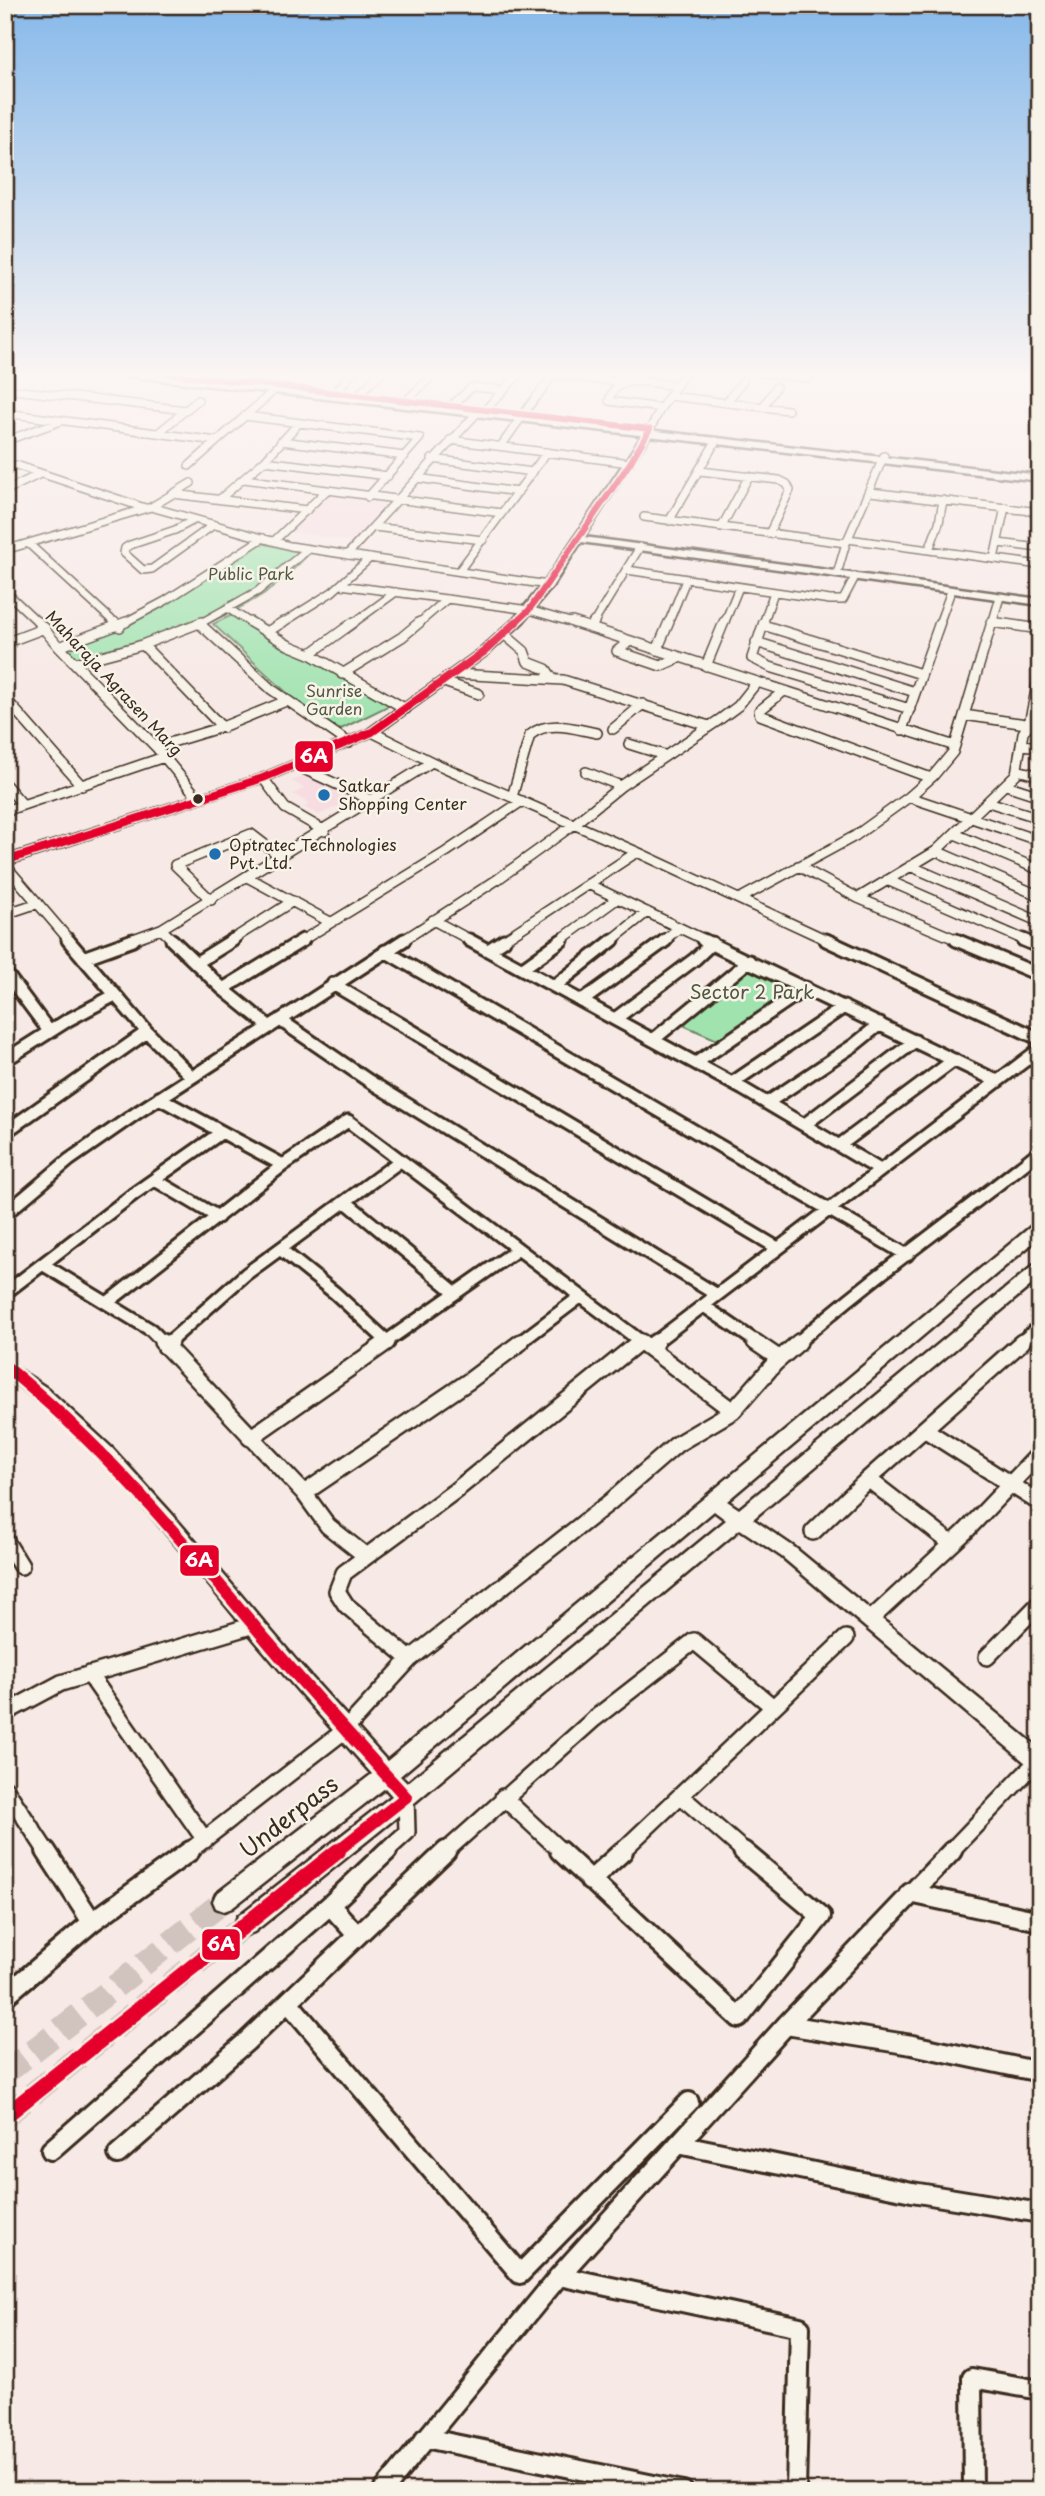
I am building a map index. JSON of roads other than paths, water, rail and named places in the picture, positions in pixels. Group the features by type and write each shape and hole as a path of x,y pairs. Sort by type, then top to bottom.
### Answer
{"street":[{"path":"87,488 212,526 308,549 548,585"},
{"path":"5,550 148,507 182,488"},
{"path":"221,498 233,488"},
{"path":"309,488 502,513"},
{"path":"369,498 378,488"},
{"path":"347,555 408,488"},
{"path":"493,488 518,492"},
{"path":"459,571 521,488"},
{"path":"191,1076 147,1032 5,863 263,778 372,732 455,674 504,635 529,610 613,488"},
{"path":"669,521 689,488"},
{"path":"721,528 742,488"},
{"path":"769,534 789,488"},
{"path":"838,574 847,541 871,488"},
{"path":"274,541 326,491"},
{"path":"870,492 1040,512"},
{"path":"173,494 307,510"},
{"path":"929,550 939,523 943,500"},
{"path":"994,559 1005,507"},
{"path":"644,517 1040,565"},
{"path":"194,520 175,530 130,545 125,548 124,553 143,570 152,569 212,526"},
{"path":"374,527 483,540"},
{"path":"59,647 92,639 120,627 208,575 263,538"},
{"path":"578,539 1040,602"},
{"path":"998,543 1040,548"},
{"path":"30,544 120,627"},
{"path":"590,628 640,547"},
{"path":"75,663 143,645 200,624 229,609 287,571 308,549"},
{"path":"267,632 341,585 370,558"},
{"path":"627,570 843,600 855,577"},
{"path":"657,650 686,580"},
{"path":"341,585 529,610 955,746"},
{"path":"706,666 739,587"},
{"name":"Maharaja Agrasen Marg","path":"5,591 18,600 59,647 156,747 198,798"},
{"path":"902,730 951,591"},
{"path":"310,654 396,592"},
{"path":"774,592 755,642 752,658 910,709"},
{"path":"739,899 909,797 941,769 955,746 1000,597"},
{"path":"342,674 402,637 447,599"},
{"path":"5,604 18,600"},
{"path":"229,609 267,632 273,639 310,654 406,709"},
{"path":"991,622 1040,629"},
{"path":"200,624 286,701 349,743"},
{"path":"763,625 921,674"},
{"path":"5,643 45,628"},
{"path":"504,635 524,650 528,662 546,669 553,678"},
{"path":"630,641 617,650 661,666 680,658"},
{"path":"755,642 915,692"},
{"path":"143,645 223,728"},
{"path":"455,674 553,678 709,726"},
{"path":"858,898 936,851 1016,775 1023,733 1034,725 1039,675"},
{"path":"444,682 479,694"},
{"path":"5,1214 69,1160 191,1076 275,1024 573,825 621,786 738,706 757,682"},
{"path":"784,691 763,707 759,711 760,715 931,778"},
{"path":"5,698 82,786"},
{"path":"156,747 255,717 286,701"},
{"path":"613,729 643,704"},
{"path":"964,715 1034,725"},
{"path":"223,989 446,852 517,799 530,735 535,729 549,726 597,733"},
{"path":"372,732 432,762 637,852 1040,1039"},
{"path":"629,744 664,755"},
{"path":"1021,745 1040,747"},
{"path":"5,811 164,757"},
{"path":"83,958 162,929 325,831 432,762"},
{"path":"295,765 373,801"},
{"path":"1017,770 1040,776"},
{"path":"586,772 621,786"},
{"path":"263,778 285,808 325,831"},
{"path":"5,785 23,805"},
{"path":"1006,785 1040,796"},
{"path":"909,797 1040,841"},
{"path":"988,802 1040,818"},
{"path":"211,900 175,864 251,834 281,857"},
{"path":"955,834 1040,870"},
{"path":"936,851 1040,896"},
{"path":"490,949 637,852"},
{"path":"798,866 858,898 1040,975"},
{"path":"911,866 1040,922"},
{"path":"249,878 330,922"},
{"path":"887,880 1040,947"},
{"path":"588,884 997,1081"},
{"path":"523,968 618,898"},
{"path":"196,963 293,901"},
{"path":"5,914 38,903"},
{"path":"555,986 647,912"},
{"path":"433,920 732,1083 880,1170"},
{"path":"582,1001 651,952 679,928"},
{"path":"162,929 223,989 275,1024 645,1253 718,1295"},
{"path":"615,1019 695,959 712,943"},
{"path":"385,951 907,1255"},
{"path":"653,1040 749,961"},
{"path":"5,972 50,1031"},
{"path":"333,984 776,1247"},
{"path":"696,1063 806,988"},
{"path":"5,1060 115,995"},
{"path":"732,1083 844,1007"},
{"path":"767,1103 854,1045 880,1024"},
{"path":"5,1132 147,1032"},
{"path":"804,1125 915,1041"},
{"path":"410,1659 346,1605 337,1591 339,1578 346,1568 382,1548 645,1344 704,1306 776,1247 1040,1049"},
{"path":"840,1145 954,1060"},
{"path":"159,1098 283,1165"},
{"path":"107,1303 283,1165 348,1121 733,1411"},
{"path":"5,1293 222,1132"},
{"path":"5,1996 92,1922 205,1840 344,1731 410,1659 610,1502 677,1444 733,1411 780,1359 846,1300 1040,1151"},
{"path":"165,1346 246,1273 400,1161"},
{"path":"155,1180 218,1217"},
{"path":"346,1202 456,1293"},
{"name":"Underpass","path":"224,1901 386,1774 1040,1228"},
{"path":"280,1249 335,1293 387,1342"},
{"path":"250,1438 517,1250"},
{"path":"44,1265 151,1331 304,1493 328,1525 366,1556"},
{"path":"246,1924 406,1797 1040,1269"},
{"path":"304,1493 469,1381 580,1297"},
{"path":"704,1306 780,1359"},
{"path":"813,1532 1040,1326"},
{"path":"5,1366 38,1389 104,1450 344,1731 406,1797 407,1832 330,1905 51,2150"},
{"path":"925,1429 1040,1503"},
{"path":"871,1619 952,1544 1040,1453"},
{"path":"869,1479 952,1544"},
{"path":"383,2491 559,2276 786,2025 1039,1760 788,1552 713,1501"},
{"path":"5,1540 21,1566"},
{"path":"987,1657 1040,1603"},
{"path":"5,1713 61,1683 254,1625"},
{"path":"590,1881 682,1797 846,1638"},
{"path":"118,2154 246,2042 503,1797 594,1719 694,1641 773,1707"},
{"path":"89,1674 205,1840"},
{"path":"5,1788 92,1922"},
{"path":"503,1797 739,2018 821,1916 787,1890 682,1797"},
{"path":"910,1893 1040,1921"},
{"path":"330,1905 358,1936"},
{"path":"288,2001 520,2274 688,2102"},
{"path":"786,2025 912,2045 1040,2073"},
{"path":"678,2144 912,2192 1040,2213"},
{"path":"559,2276 800,2327 796,2491"},
{"path":"973,2491 972,2378 1040,2390"},
{"path":"425,2438 605,2484 683,2491"}],"tunnel":[{"path":"5,2073 224,1901"},
{"path":"5,2116 246,1924"}],"place":[{"name":"Satkar Shopping Center","path":"324,795"},
{"name":"Optratec Technologies Pvt. Ltd.","path":"215,854"}],"park label":[{"name":"Public Park","path":"251,574"},
{"name":"Sunrise Garden","path":"334,700"},
{"name":"Sector 2 Park","path":"752,992"}]}
